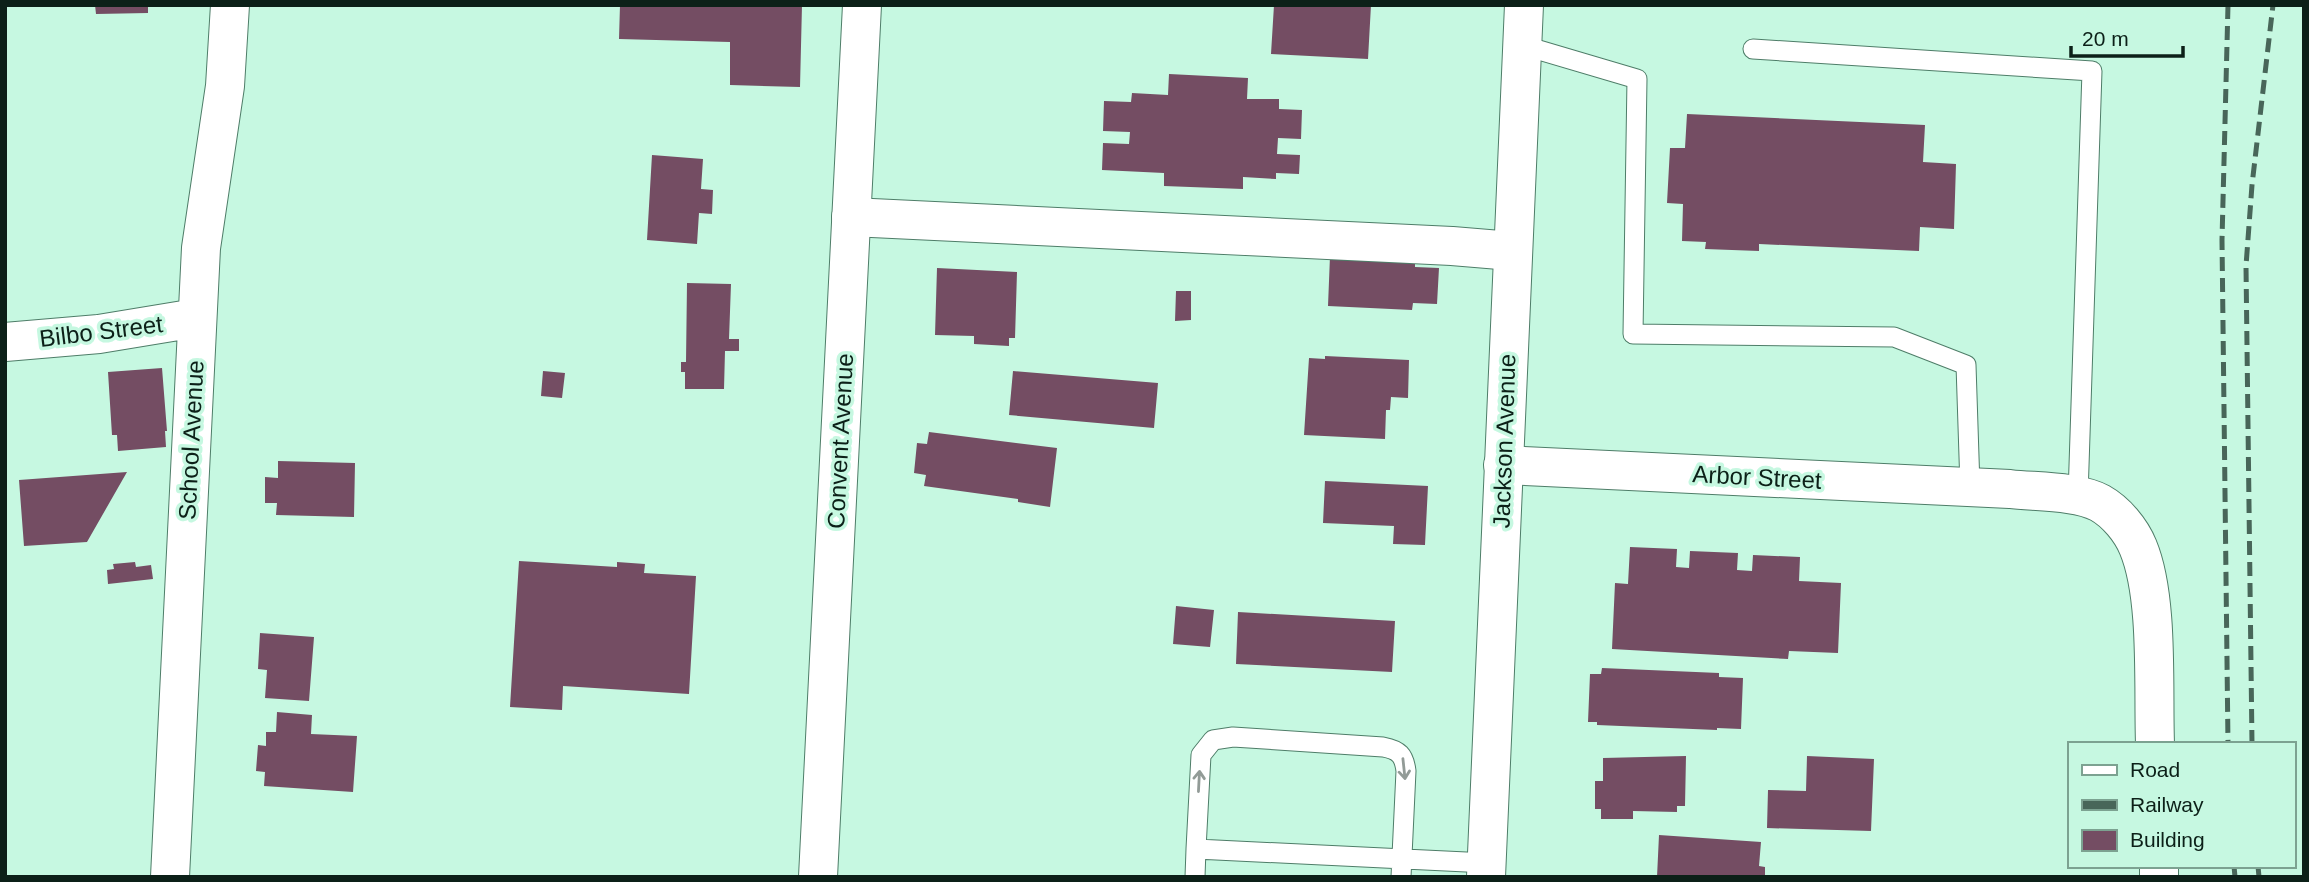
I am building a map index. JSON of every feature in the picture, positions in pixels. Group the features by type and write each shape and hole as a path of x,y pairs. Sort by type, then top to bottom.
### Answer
{"street":[{"name":"School Avenue","path":"170,877 201,248 225,86 230,5"},
{"name":"Convent Avenue","path":"818,877 862,5"},
{"name":"Jackson Avenue","path":"1487,870 1524,5"},
{"path":"850,217 1512,251"},
{"name":"Bilbo Street","path":"5,342 99,334 197,318"},
{"name":"Arbor Street","path":"1503,465 2010,489 2078,496 2100,502 2121,520 2138,546 2148,583 2155,742"}],"lane":[{"path":"1522,45 1637,79 1633,334 1894,337 1966,365 1970,487"},
{"path":"1754,49 2092,71 2078,496"},
{"path":"1195,877 1201,755 1213,740 1233,737 1396,749 1404,759 1406,771 1402,867"},
{"path":"1196,849 1402,867 1487,870"}],"building":[{"path":"95,5 148,5 148,13 96,14"},
{"path":"620,5 802,5 800,87 730,85 730,42 619,39"},
{"path":"1274,5 1371,5 1368,59 1271,54"},
{"path":"1169,74 1248,78 1247,99 1279,99 1279,109 1302,110 1301,139 1278,138 1277,154 1300,155 1299,174 1276,173 1276,179 1243,177 1243,189 1164,186 1164,173 1102,170 1103,143 1129,144 1130,132 1103,131 1104,101 1131,102 1132,93 1168,95"},
{"path":"1687,114 1925,125 1923,162 1956,164 1954,229 1920,227 1919,251 1759,244 1759,251 1705,249 1706,242 1682,241 1683,204 1667,203 1670,148 1685,148"},
{"path":"652,155 703,159 701,189 713,190 712,214 699,213 697,244 647,240"},
{"path":"1330,256 1415,260 1415,267 1439,268 1437,304 1413,303 1412,310 1328,306"},
{"path":"937,268 1017,272 1015,338 1009,338 1009,346 974,344 974,336 935,335"},
{"path":"687,283 731,284 729,339 739,339 739,351 725,351 724,389 685,389 685,372 681,372 681,362 686,362"},
{"path":"1176,291 1191,291 1191,320 1175,321"},
{"path":"1325,356 1409,360 1408,398 1391,397 1390,410 1386,410 1385,439 1304,435 1309,358 1325,359"},
{"path":"162,368 166,447 118,451 117,435 112,435 108,372"},
{"path":"543,371 565,373 562,398 541,396"},
{"path":"1013,371 1158,383 1154,428 1009,415"},
{"path":"929,432 1057,448 1050,507 1018,502 1018,499 924,486 926,475 914,473 917,443 927,444"},
{"path":"278,461 355,463 354,517 276,515 277,503 265,503 265,477 278,478"},
{"path":"127,472 87,542 24,546 19,480"},
{"path":"1325,481 1428,486 1425,545 1393,544 1394,526 1323,523"},
{"path":"1630,547 1677,549 1676,567 1689,568 1690,551 1738,553 1737,570 1752,571 1753,555 1800,557 1799,581 1841,583 1838,653 1789,651 1788,659 1612,649 1615,583 1628,584"},
{"path":"519,561 617,567 617,562 645,564 644,573 696,576 689,694 563,686 562,710 510,707"},
{"path":"135,562 136,567 151,565 153,579 108,584 107,570 114,569 113,564"},
{"path":"1176,606 1214,610 1210,647 1173,644"},
{"path":"1238,612 1395,621 1392,672 1236,664"},
{"path":"260,633 314,637 309,701 265,698 267,670 258,669"},
{"path":"1602,668 1719,673 1719,677 1743,678 1741,729 1597,725 1597,722 1588,722 1590,674 1601,674"},
{"path":"277,712 312,715 311,734 357,736 353,792 264,786 265,772 256,771 258,745 266,746 266,732 276,732"},
{"path":"1686,756 1685,806 1677,806 1677,812 1633,811 1633,819 1601,819 1601,809 1595,809 1595,781 1603,781 1603,758"},
{"path":"1807,756 1874,759 1871,831 1767,828 1768,790 1806,791"},
{"path":"1659,835 1761,842 1759,866 1765,867 1765,877 1657,877"}],"railway":[{"path":"2228,5 2222,240 2228,742"},
{"path":"2252,742 2246,266 2252,185 2273,5"},
{"path":"2234,868 2235,877"},
{"path":"2258,868 2259,877"}]}
